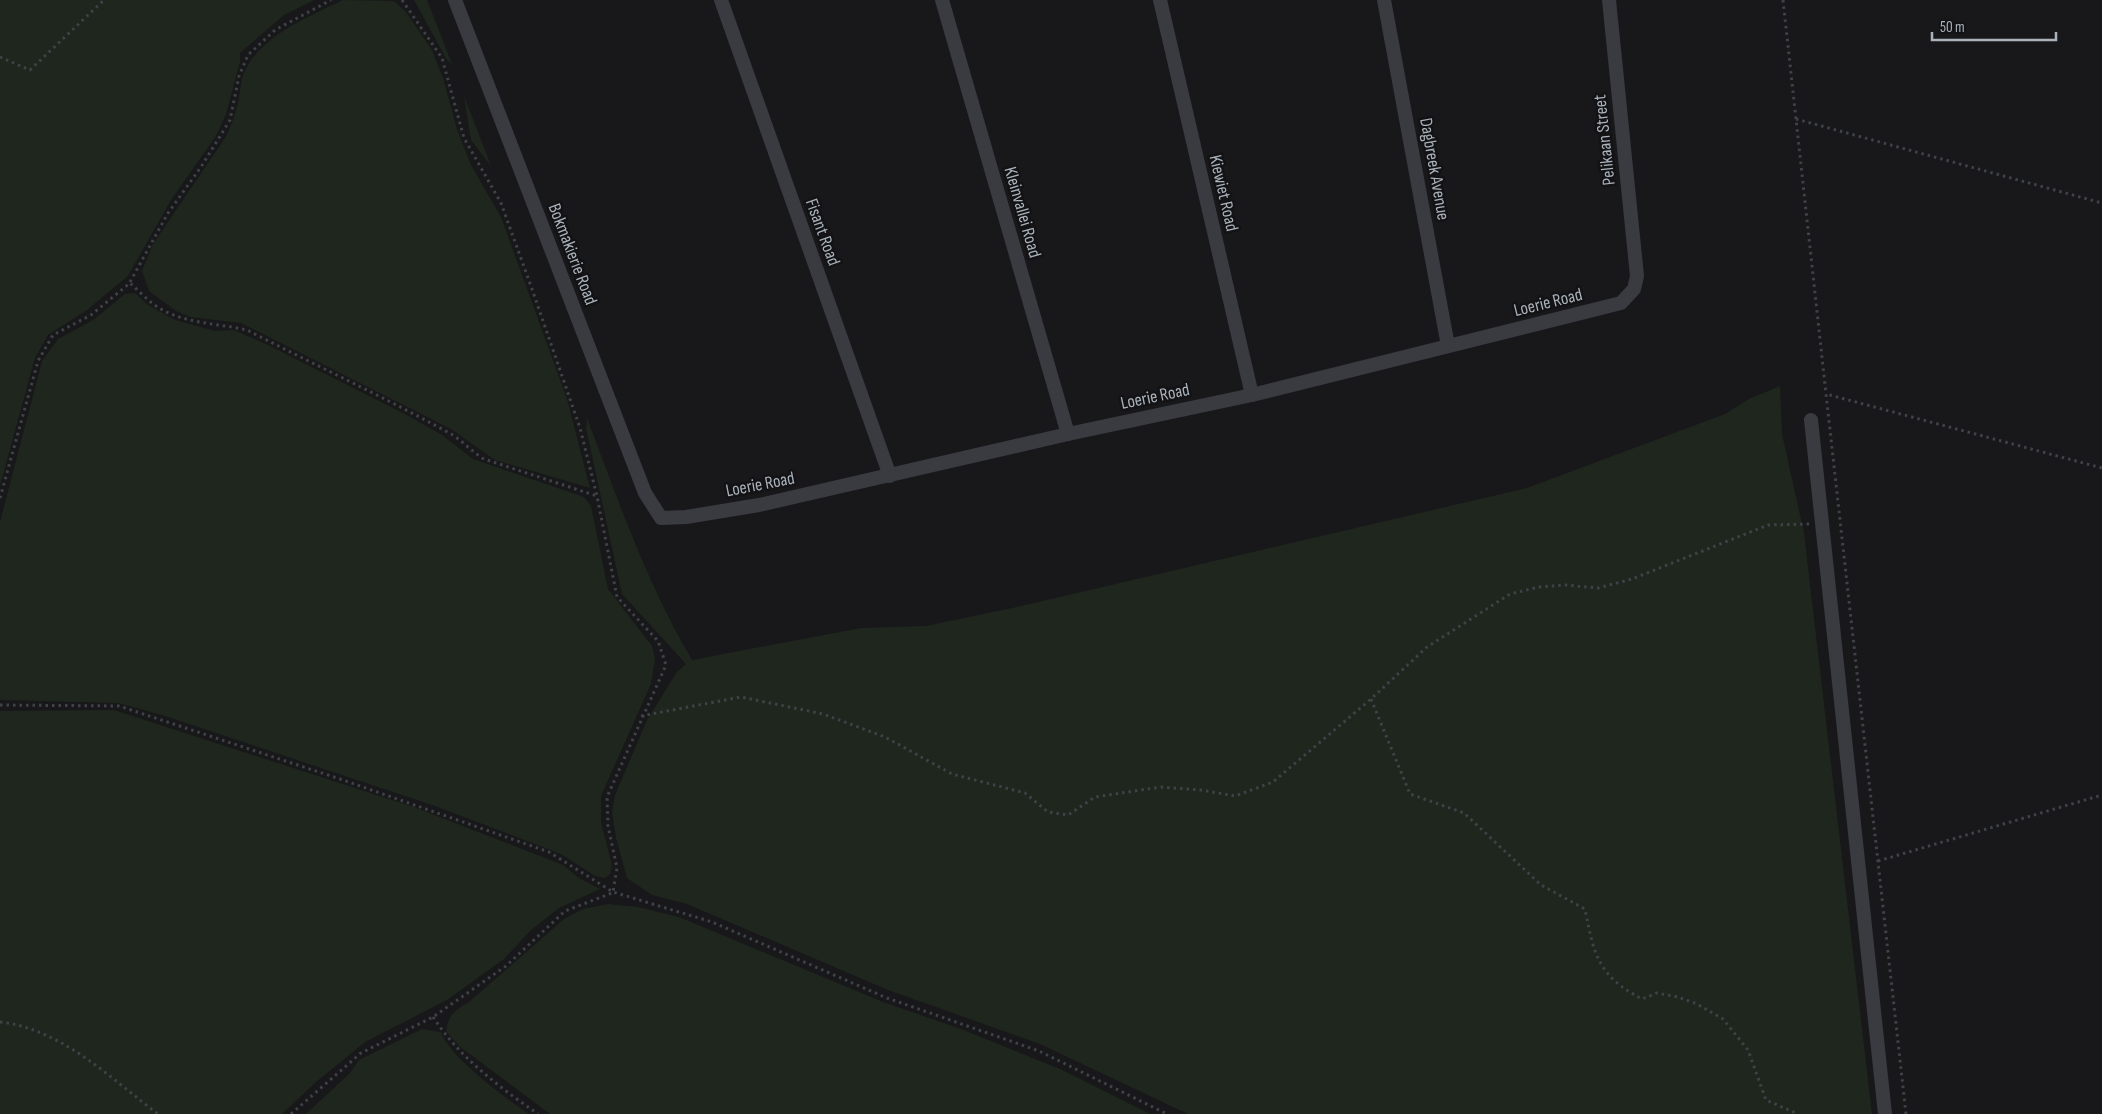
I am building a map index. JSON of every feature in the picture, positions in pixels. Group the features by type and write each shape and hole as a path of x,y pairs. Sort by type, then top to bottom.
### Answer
{"street":[{"name":"Bokmakierie Road","path":"455,0 645,493 661,518"},
{"name":"Fisant Road","path":"721,0 890,476"},
{"name":"Kleinvallei Road","path":"942,0 1068,434"},
{"name":"Kiewiet Road","path":"1160,0 1252,395"},
{"name":"Dagbreek Avenue","path":"1384,0 1448,346"},
{"name":"Pelikaan Street","path":"1609,0 1637,276"},
{"name":"Loerie Road","path":"661,518 686,517 759,505 1068,434 1252,395 1621,303 1634,290 1637,276"},
{"path":"1811,420 1885,1114"}],"path":[{"path":"0,57 30,70 104,0"},
{"path":"0,498 38,361 53,336 91,315 130,282 168,214 201,167 230,120 239,76 248,55 275,30 332,0"},
{"path":"402,0 442,58 464,138 501,203 580,428 597,496 617,597 658,641 666,665 641,716 607,797 608,826 617,868 613,892"},
{"path":"1783,0 1906,1114"},
{"path":"1796,119 2102,203"},
{"path":"130,282 156,306 199,322 223,324 247,330 416,415 454,436 470,451 484,459 597,496"},
{"path":"1826,394 2102,468"},
{"path":"641,716 741,697 823,714 885,737 952,774 1025,794 1048,812 1068,816 1095,797 1161,787 1235,796 1273,782 1371,699 1427,647 1510,594 1539,587 1565,585 1598,588 1632,579 1768,525 1794,523 1822,525"},
{"path":"1371,699 1410,794 1464,813 1541,885 1585,909 1592,943 1601,967 1625,990 1642,999 1657,993 1678,997 1697,1004 1723,1019 1748,1050 1766,1100 1798,1114"},
{"path":"0,705 119,706 340,779 549,852 613,892 712,922 887,998 1039,1051 1167,1114"},
{"path":"1878,861 2102,795"},
{"path":"291,1114 361,1053 433,1017 506,966 565,911 613,892"},
{"path":"433,1017 447,1039 511,1096 538,1114"},
{"path":"0,1022 18,1024 59,1040 158,1114"}],"shaded area":[{"path":"0,0 314,0 284,15 240,53 240,62 226,114 216,136 171,200 128,276 87,310 48,335 35,358 0,486"},
{"path":"343,0 394,1 406,12 432,50 443,78 457,129 471,165 501,217 567,399 590,488 495,460 451,429 241,323 190,317 176,311 149,291 142,271 153,244 225,138 235,113 243,75 250,61 260,49 286,29"},
{"path":"414,0 427,0 452,64 447,60"},
{"path":"464,96 491,166 471,140"},
{"path":"135,293 148,305 175,320 215,331 234,330 266,344 407,415 442,435 473,459 584,497 591,506 608,589 652,646 655,659 651,684 601,796 601,822 612,866 610,874 605,878 595,876 561,854 435,806 162,715 118,703 0,700 0,522 42,361 58,339 93,320 125,294"},
{"path":"1780,386 1782,434 1804,533 1872,1114 1188,1114 1040,1044 888,990 687,904 652,895 627,878 616,838 612,812 615,795 647,720 677,672 686,664 622,594 586,428 587,418 647,572 692,660 861,628 926,626 1021,606 1527,488 1725,414 1749,399"},
{"path":"114,710 414,807 563,865 579,878 600,889 559,908 530,931 504,959 447,1000 365,1042 316,1082 282,1114 0,1114 0,711"},
{"path":"608,904 638,907 679,917 883,1002 961,1029 1060,1069 1150,1114 550,1114 459,1046 446,1031 447,1025 450,1017 456,1010 469,1002 564,919 583,909"},
{"path":"422,1029 441,1032 446,1042 466,1065 493,1088 529,1114 306,1114 350,1073 359,1060"}]}
